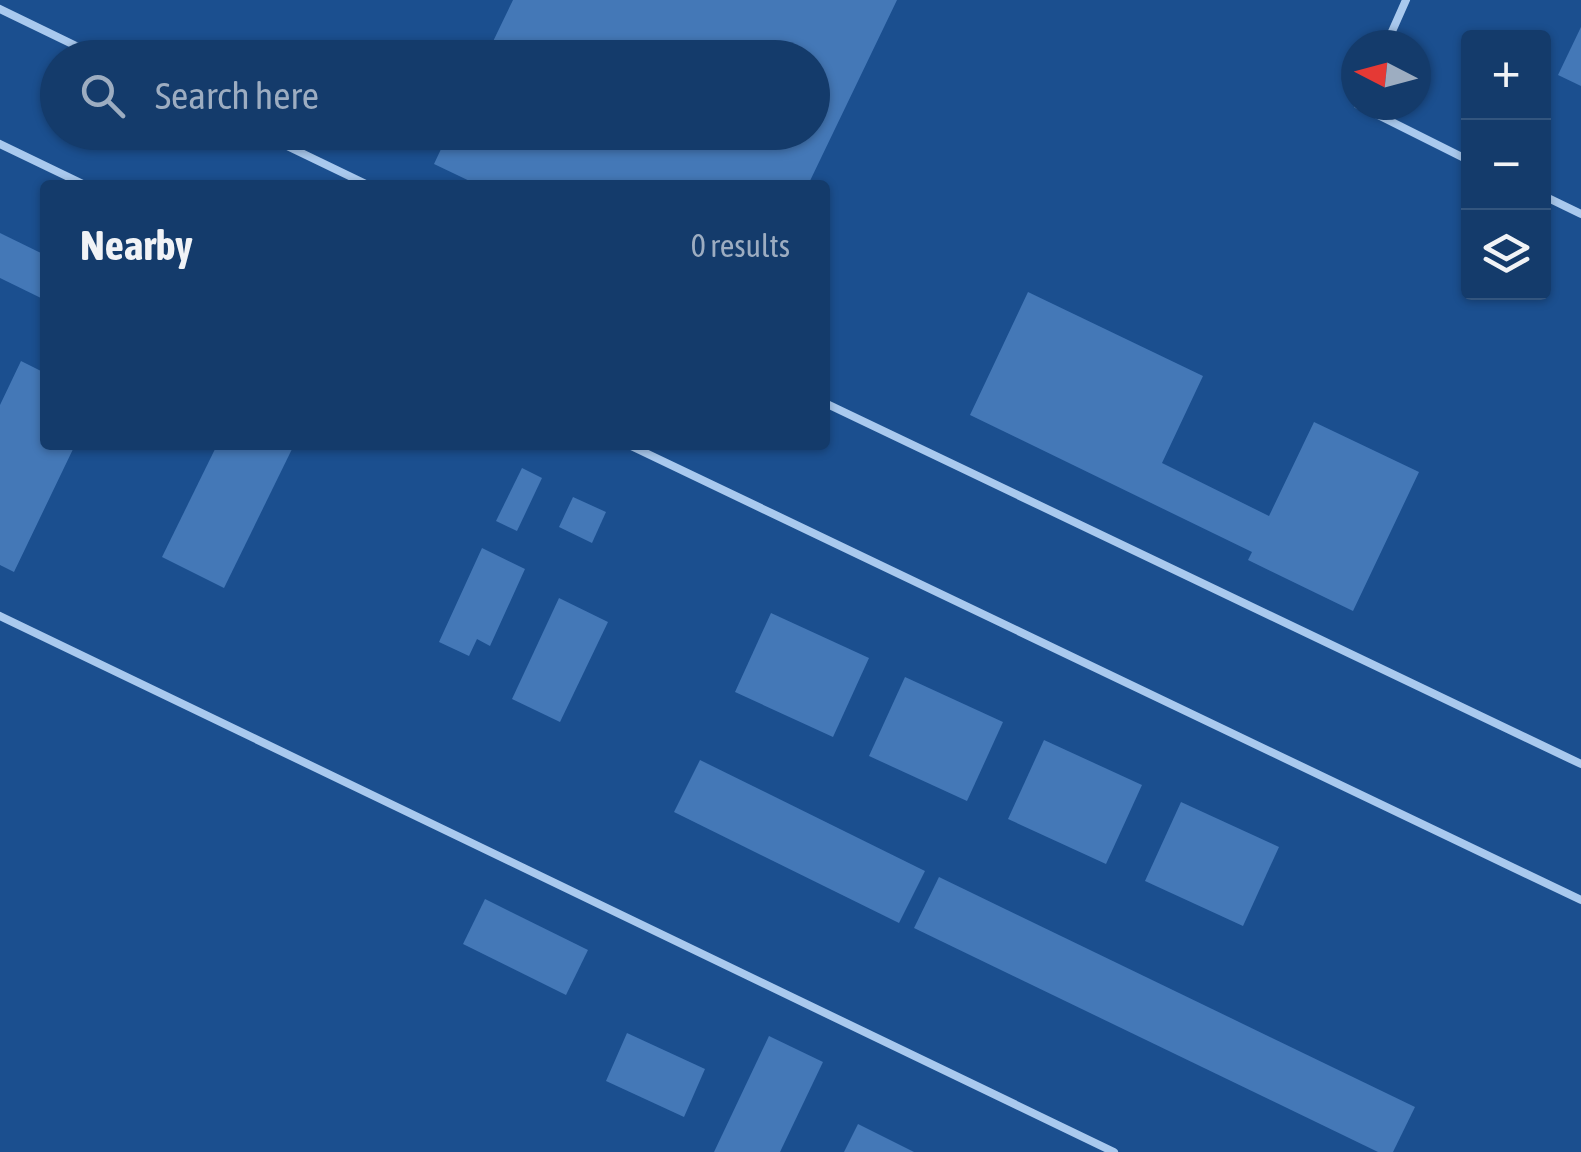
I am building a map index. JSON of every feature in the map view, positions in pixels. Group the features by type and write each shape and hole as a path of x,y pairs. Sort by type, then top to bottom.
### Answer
{"lane":[{"path":"1393,30 1406,0"},
{"path":"0,10 63,40"},
{"path":"1388,120 1461,156"},
{"path":"0,144 75,180"},
{"path":"295,150 358,180"},
{"path":"1551,199 1581,214"},
{"path":"830,405 1581,764"},
{"path":"639,450 1581,900"},
{"path":"0,616 1114,1152"}],"building":[{"path":"513,0 897,0 830,139 830,40 494,40"},
{"path":"1581,27 1581,86 1558,75"},
{"path":"441,150 825,150 810,180 468,180 434,164"},
{"path":"0,233 40,253 40,298 0,278"},
{"path":"1028,292 1203,376 1162,463 1269,516 1314,422 1419,472 1353,611 1248,560 1252,552 970,415"},
{"path":"21,361 40,370 40,450 73,450 14,572 0,565 0,405"},
{"path":"215,450 292,450 224,588 162,557"},
{"path":"522,468 542,478 517,531 496,521"},
{"path":"573,497 606,512 592,543 559,527"},
{"path":"482,548 525,569 490,646 477,639 469,656 439,642"},
{"path":"559,598 608,622 560,722 512,699"},
{"path":"771,613 869,658 833,737 735,692"},
{"path":"905,677 1003,722 967,801 869,756"},
{"path":"1044,740 1142,785 1106,864 1008,819"},
{"path":"700,760 925,871 899,923 674,812"},
{"path":"1181,802 1279,847 1243,926 1145,881"},
{"path":"939,877 1415,1107 1393,1152 1378,1152 914,928"},
{"path":"485,899 588,950 566,995 463,944"},
{"path":"627,1033 705,1069 684,1117 606,1081"},
{"path":"769,1036 823,1062 780,1152 714,1152"},
{"path":"858,1124 914,1152 844,1152"}]}
